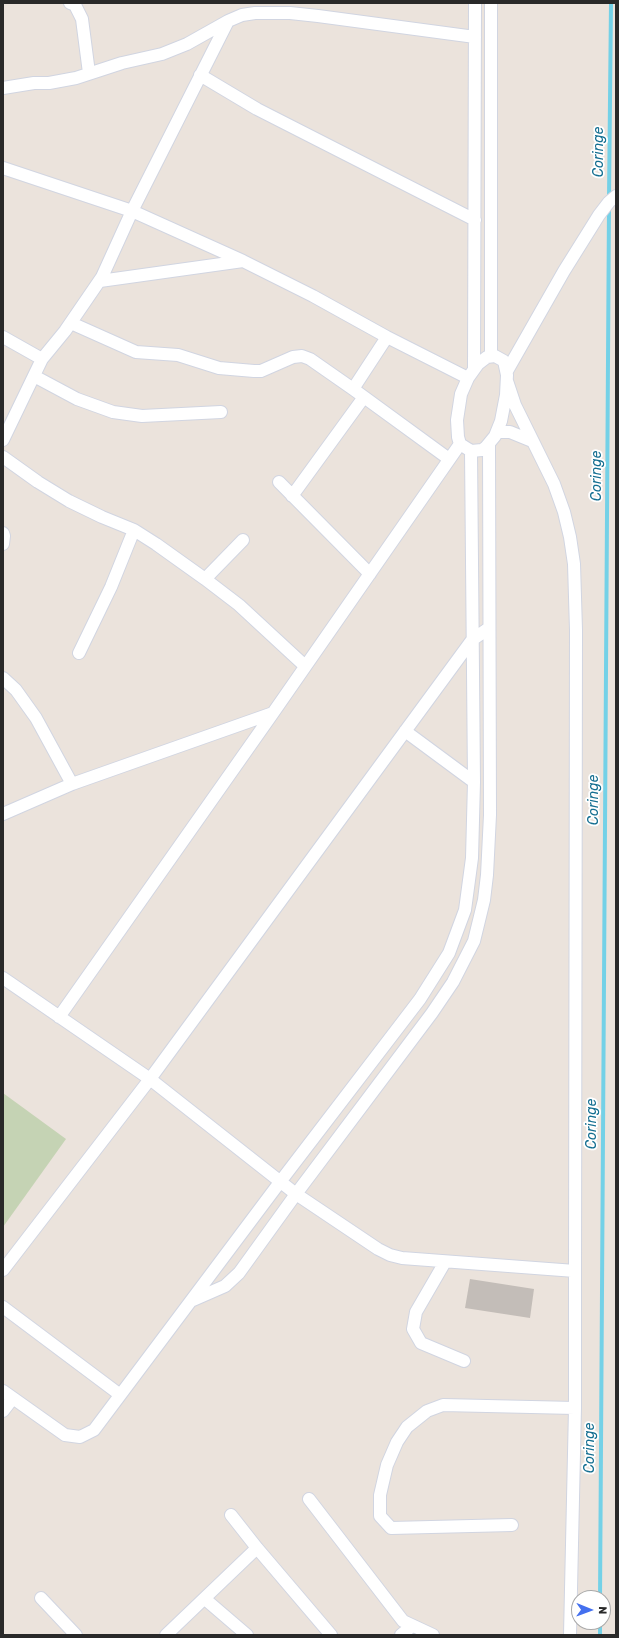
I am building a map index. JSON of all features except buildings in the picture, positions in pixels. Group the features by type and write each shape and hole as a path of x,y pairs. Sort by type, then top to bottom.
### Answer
{"street":[{"path":"70,3 75,5 80,12 82,19 89,73"},
{"path":"471,373 475,220 475,3"},
{"path":"490,3 491,356"},
{"path":"3,88 34,83 50,83 89,73 122,62 162,54 187,44 228,21 255,13 290,13 475,37"},
{"path":"3,440 42,359 71,323 100,281 132,211 228,21"},
{"path":"200,75 257,109 475,220"},
{"path":"3,168 132,211 243,261 313,296 386,337 471,373"},
{"path":"570,1635 575,1408 576,630 574,564 564,512 554,484 515,405 507,376 501,359 491,356 480,361 471,373 461,394 456,427 460,444 471,451 482,450 489,444 497,432 504,409 507,376 560,278 599,215 609,202 616,196"},
{"path":"100,281 243,261"},
{"path":"71,323 136,352 178,355 219,368 261,371 293,357 302,356 317,363 353,388 449,459"},
{"path":"3,337 42,359"},
{"path":"353,388 386,337"},
{"path":"34,376 77,399 113,412 142,416 221,412"},
{"path":"292,496 364,397"},
{"path":"497,432 510,432 532,441"},
{"path":"59,1017 460,444"},
{"path":"192,1300 225,1286 239,1273 296,1194 432,1013 453,982 474,941 484,900 487,875 490,815 489,444"},
{"path":"3,1411 8,1395 58,1432 65,1435 80,1437 94,1430 119,1394 420,999 449,953 465,910 469,886 473,832 474,782 471,451"},
{"path":"3,457 38,482 69,501 134,530 205,579 239,605 306,666"},
{"path":"279,482 370,574"},
{"path":"79,653 112,587 134,530"},
{"path":"3,533 3,544"},
{"path":"205,579 243,540"},
{"path":"3,1270 150,1080 472,640 489,628"},
{"path":"3,678 16,690 36,718 72,784"},
{"path":"3,814 72,784 273,713"},
{"path":"405,731 474,782"},
{"path":"3,978 150,1080 296,1194 378,1249 390,1255 402,1258 575,1271"},
{"path":"445,1262 416,1312 413,1329 421,1343 464,1361"},
{"path":"3,1307 119,1394"},
{"path":"512,1525 391,1528 380,1516 380,1495 387,1465 397,1442 408,1427 427,1411 443,1405 575,1408"},
{"path":"309,1499 403,1620 412,1626 433,1635"},
{"path":"231,1515 331,1635"},
{"path":"166,1635 206,1599 257,1548"},
{"path":"41,1598 76,1635"},
{"path":"206,1599 247,1635"},
{"path":"401,1635 412,1626"}],"green space":[{"path":"3,1093 66,1139 3,1227"}],"waterway":[{"name":"Coringe","path":"609,198 611,3"},
{"name":"Coringe","path":"600,1590 609,206"},
{"name":"Coringe","path":"600,1630 600,1635"}]}
